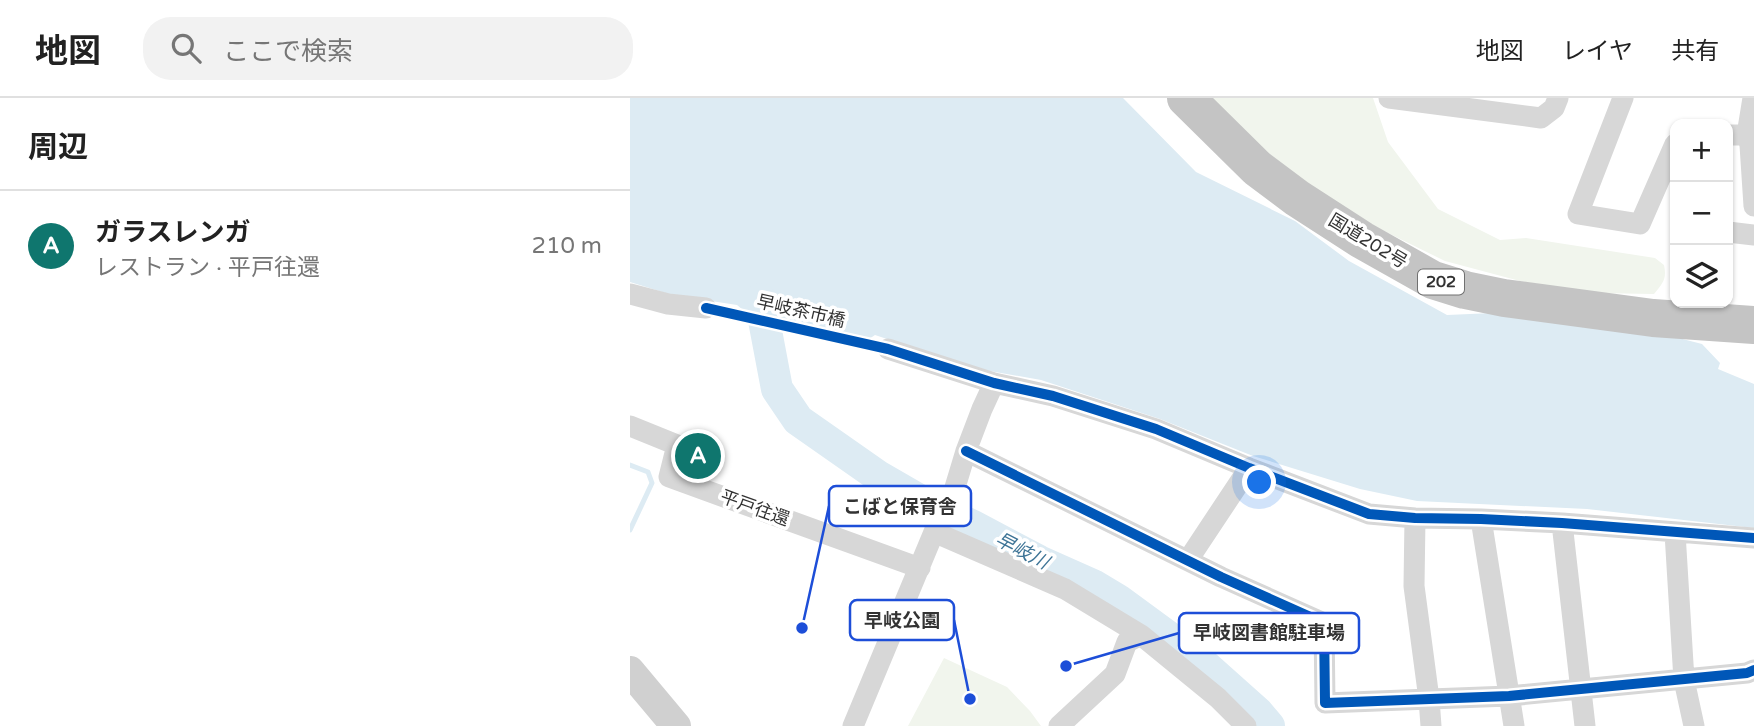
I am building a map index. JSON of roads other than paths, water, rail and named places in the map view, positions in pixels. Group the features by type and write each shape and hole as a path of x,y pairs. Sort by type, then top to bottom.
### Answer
{"highway":[{"name":"国道202号","path":"1186,98 1257,168 1297,198 1362,240 1433,280 1504,298 1653,318 1754,325"}],"main road":[{"path":"630,671 676,726"}],"street":[{"path":"1389,98 1541,118 1554,108 1558,98"},
{"path":"1623,98 1578,214 1640,224 1670,155"},
{"path":"1753,98 1737,135 1750,145 1754,206"},
{"path":"1733,232 1754,234"},
{"path":"630,294 668,304 706,308"},
{"path":"888,349 994,383 1053,396 1156,429 1368,514 1562,523 1754,538"},
{"path":"853,726 934,532 953,494 966,451 994,383"},
{"name":"平戸往還","path":"630,426 677,445 669,477 920,568"},
{"path":"966,451 1221,577 1324,623 1325,703 1509,696 1685,680 1754,670"},
{"path":"1188,560 1250,468"},
{"path":"1415,518 1414,586 1431,726"},
{"path":"1481,519 1514,726"},
{"path":"1562,523 1585,726"},
{"path":"934,532 1065,589 1141,635 1218,698 1246,726"},
{"path":"1675,533 1754,546"},
{"path":"1675,533 1685,680 1694,726"},
{"path":"1059,726 1115,674 1127,642 1141,635"}],"waterway":[{"name":"早岐川","path":"760,299 777,389 798,420 878,476 930,506 1093,585 1118,600 1193,655 1269,726"},
{"path":"630,465 648,472 652,483 630,530"}],"place":[{"name":"ガラスレンガ","path":"698,456"},
{"name":"こばと保育舎","path":"802,628"},
{"name":"早岐図書館駐車場","path":"1066,666"},
{"name":"早岐公園","path":"970,699"}]}
